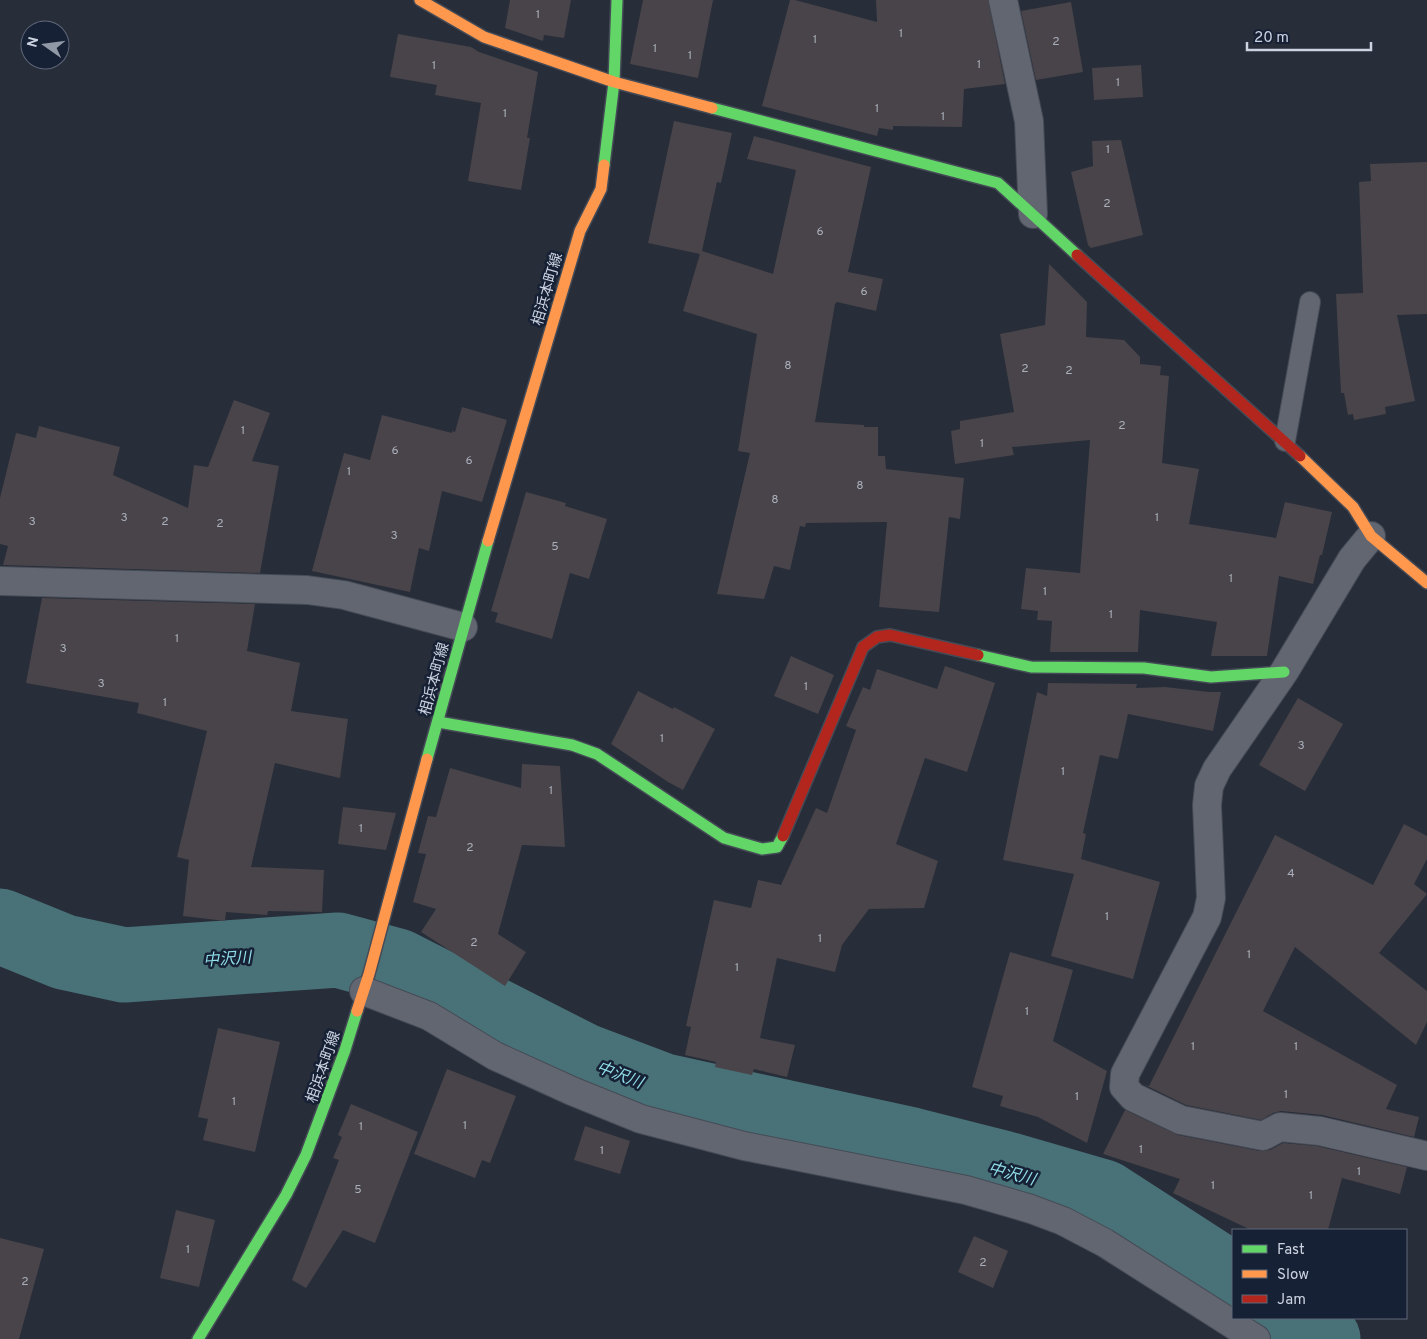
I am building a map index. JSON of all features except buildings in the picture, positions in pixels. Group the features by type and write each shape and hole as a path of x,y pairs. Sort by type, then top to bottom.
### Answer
{"street":[{"path":"420,0 484,37 614,82 866,150 998,183 1285,441 1353,507 1371,536 1427,583"},
{"name":"相浜本町線","path":"198,1339 286,1195 306,1155 367,982 463,626 580,231 601,189 614,82 617,0"},
{"path":"1003,0 1029,121 1033,214"},
{"path":"1371,536 1352,559 1284,672 1217,768 1209,786 1207,805 1211,898 1207,917 1125,1074 1124,1087 1133,1097 1181,1120 1264,1136 1280,1127 1320,1131 1427,1156"},
{"path":"0,581 306,590 344,595 463,626"},
{"path":"438,722 572,745 597,754 724,838 762,849 777,847 863,647 877,637 890,635 1031,667 1144,668 1211,677 1284,672"},
{"path":"367,982 429,1016 495,1056 572,1091 641,1119 744,1146 966,1190 1063,1221 1104,1243 1256,1339"}],"lane":[{"path":"1285,441 1310,302"}],"waterway":[{"name":"中沢川","path":"0,926 64,952 124,965 338,950 397,966 582,1060 664,1091 912,1145 999,1167 1103,1197 1232,1280"},
{"name":"中沢川","path":"1292,1319 1323,1339"}],"traffic: fast":[{"path":"604,165 614,82 617,0"},
{"path":"712,108 998,183 1077,255"},
{"path":"427,759 488,541"},
{"path":"978,655 1031,667 1144,668 1211,677 1284,672"},
{"path":"438,722 572,745 597,754 724,838 762,849 777,847 783,836"},
{"path":"198,1339 286,1195 306,1155 345,1050 357,1011"}],"traffic: slow":[{"path":"420,0 484,37 614,82 712,108"},
{"path":"488,541 580,231 601,189 604,165"},
{"path":"1300,456 1353,507 1371,536 1427,583"},
{"path":"357,1011 369,974 427,759"}],"traffic: jam":[{"path":"1077,255 1300,456"},
{"path":"783,836 863,647 877,637 890,635 978,655"}]}
